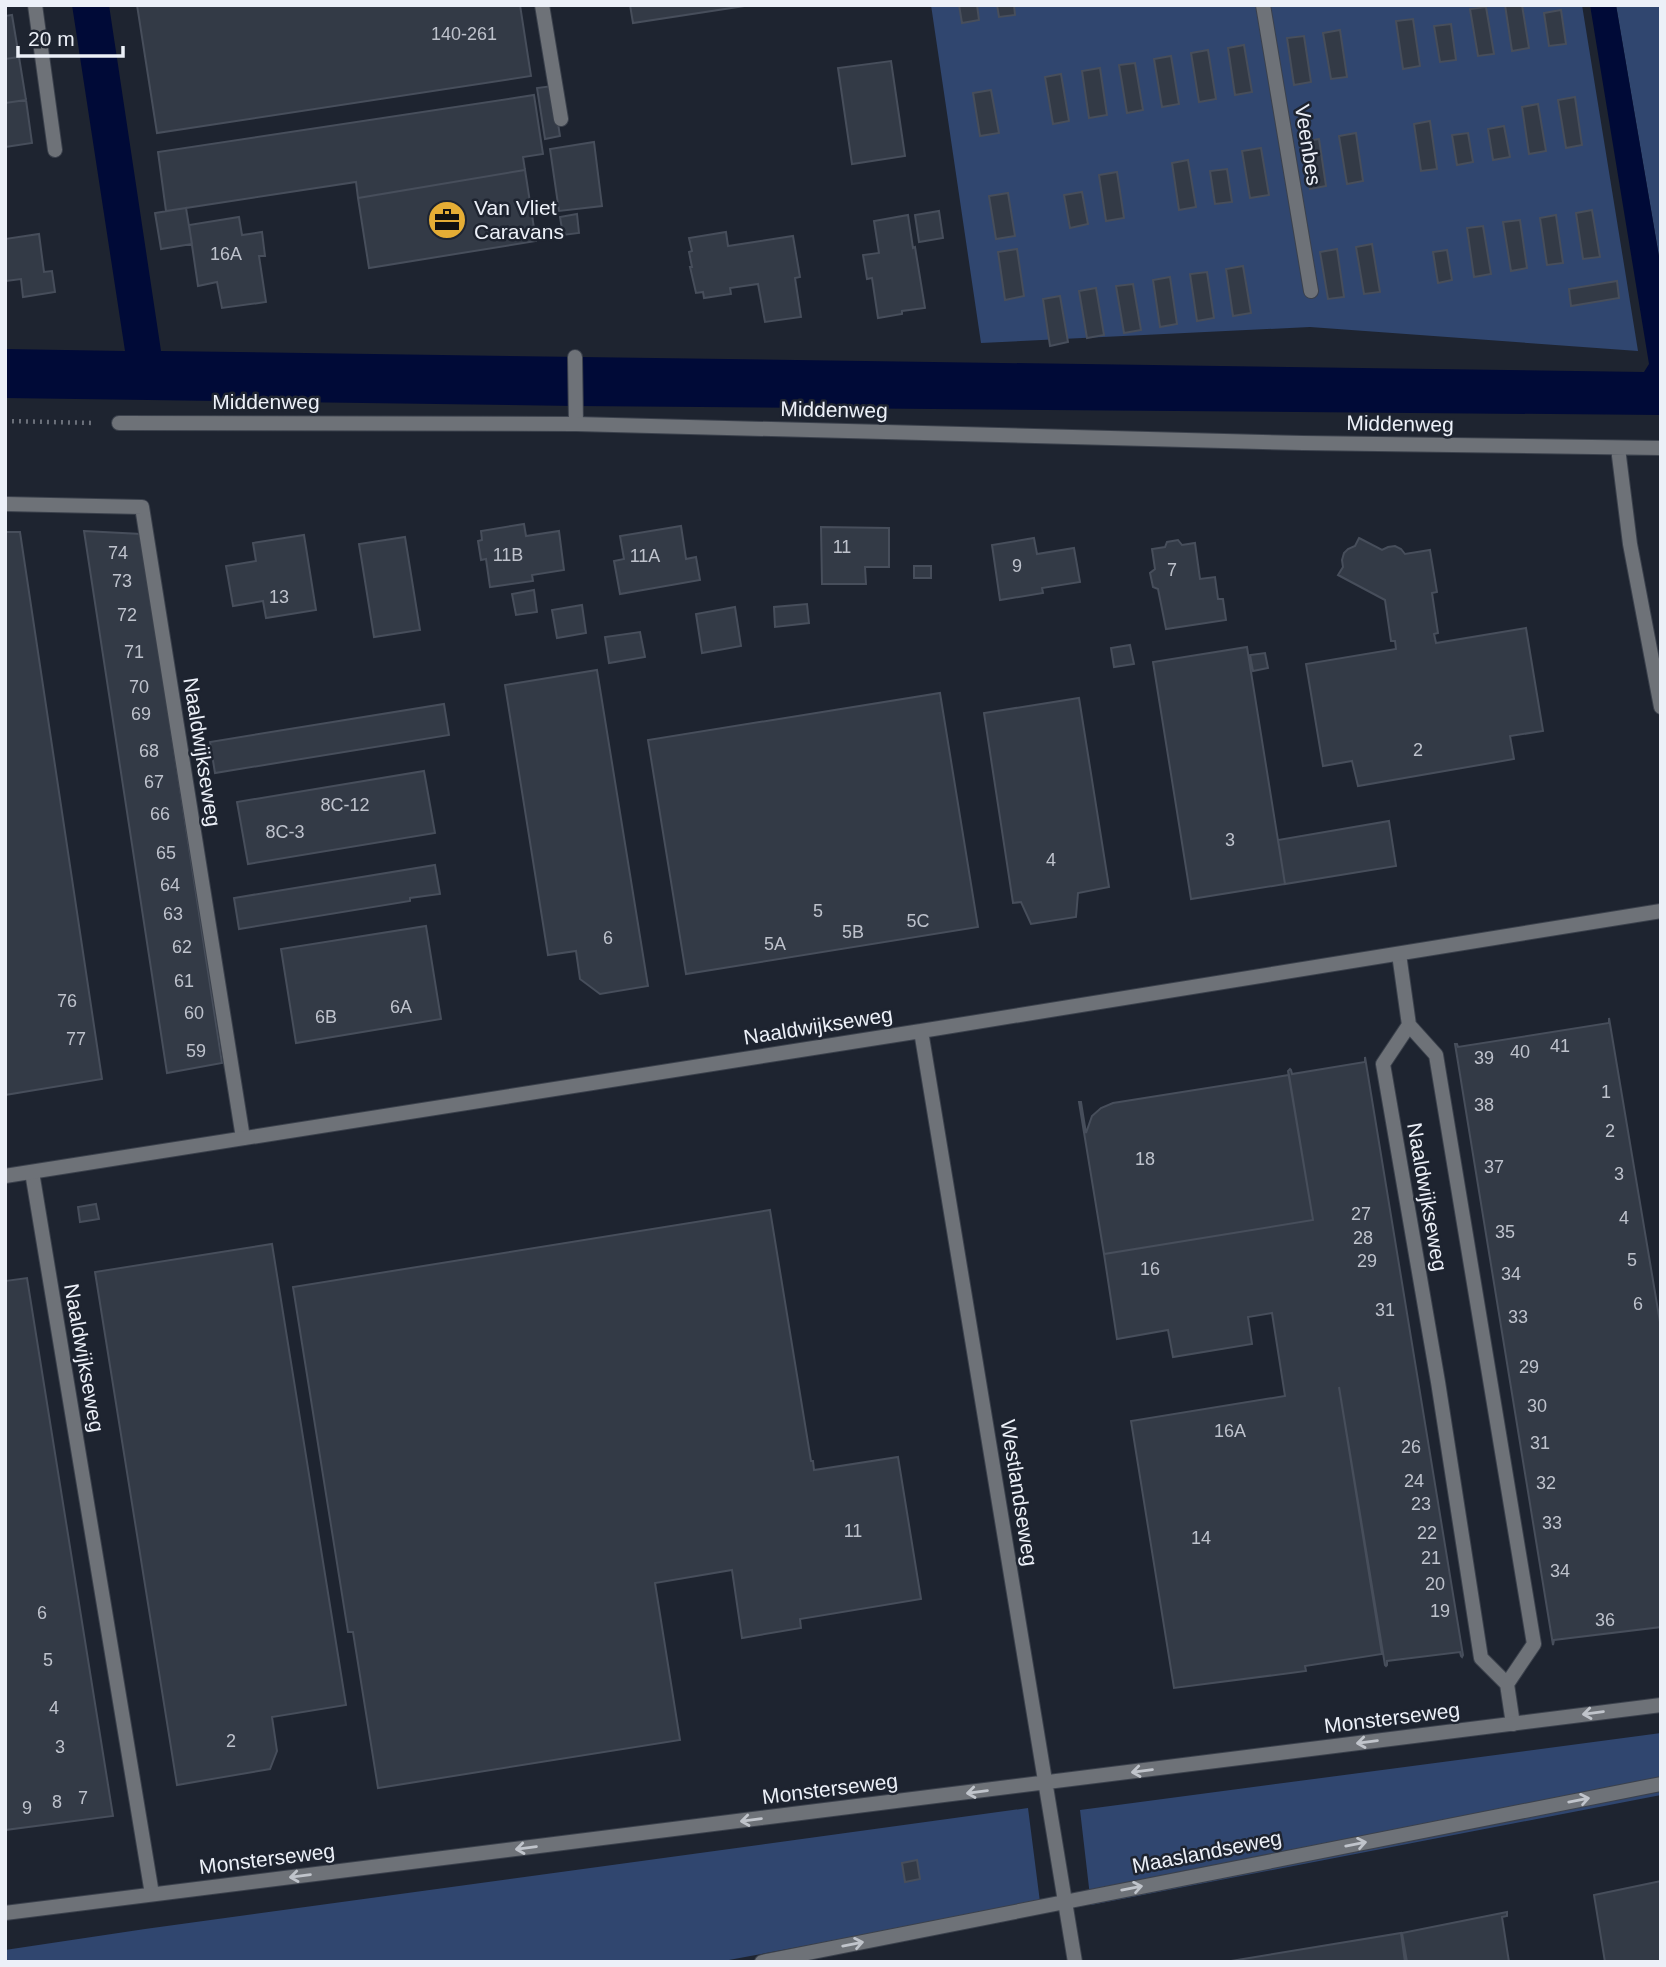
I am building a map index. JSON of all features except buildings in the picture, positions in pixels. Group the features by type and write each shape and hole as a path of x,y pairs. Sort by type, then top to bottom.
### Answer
{"street":[{"path":"35,5 55,150"},
{"path":"542,5 561,119"},
{"name":"Veenbes","path":"1263,5 1311,291"},
{"path":"575,357 576,424"},
{"name":"Middenweg","path":"119,423 576,424 1316,443 1661,448"},
{"path":"1618,448 1630,544 1661,707"},
{"name":"Naaldwijkseweg","path":"5,504 142,507 243,1138"},
{"name":"Naaldwijkseweg","path":"5,1176 1661,911"},
{"path":"1399,954 1409,1025"},
{"name":"Naaldwijkseweg","path":"1409,1025 1436,1055 1534,1644 1507,1684 1481,1658 1438,1382 1383,1064 1409,1025"},
{"name":"Westlandseweg","path":"921,1031 1075,1962"},
{"name":"Naaldwijkseweg","path":"32,1171 152,1894"},
{"path":"1507,1684 1513,1724"},
{"name":"Monsterseweg","path":"5,1913 1661,1705"},
{"name":"Maaslandseweg","path":"762,1962 1661,1784"}],"path":[{"path":"5,421 119,423"}],"shaded area":[{"path":"72,5 109,5 161,351 1644,372 1649,364 1590,5 1616,5 1661,268 1661,415 575,406 5,398 5,349 125,351"},
{"path":"931,5 1582,5 1638,351 1310,327 981,343"},
{"path":"1616,5 1661,5 1661,268"},
{"path":"1661,1733 1661,1795 1091,1905 1080,1810"},
{"path":"1028,1808 1040,1902 718,1962 5,1962 5,1950"}],"place":[{"name":"Van Vliet Caravans","path":"447,220"}]}
